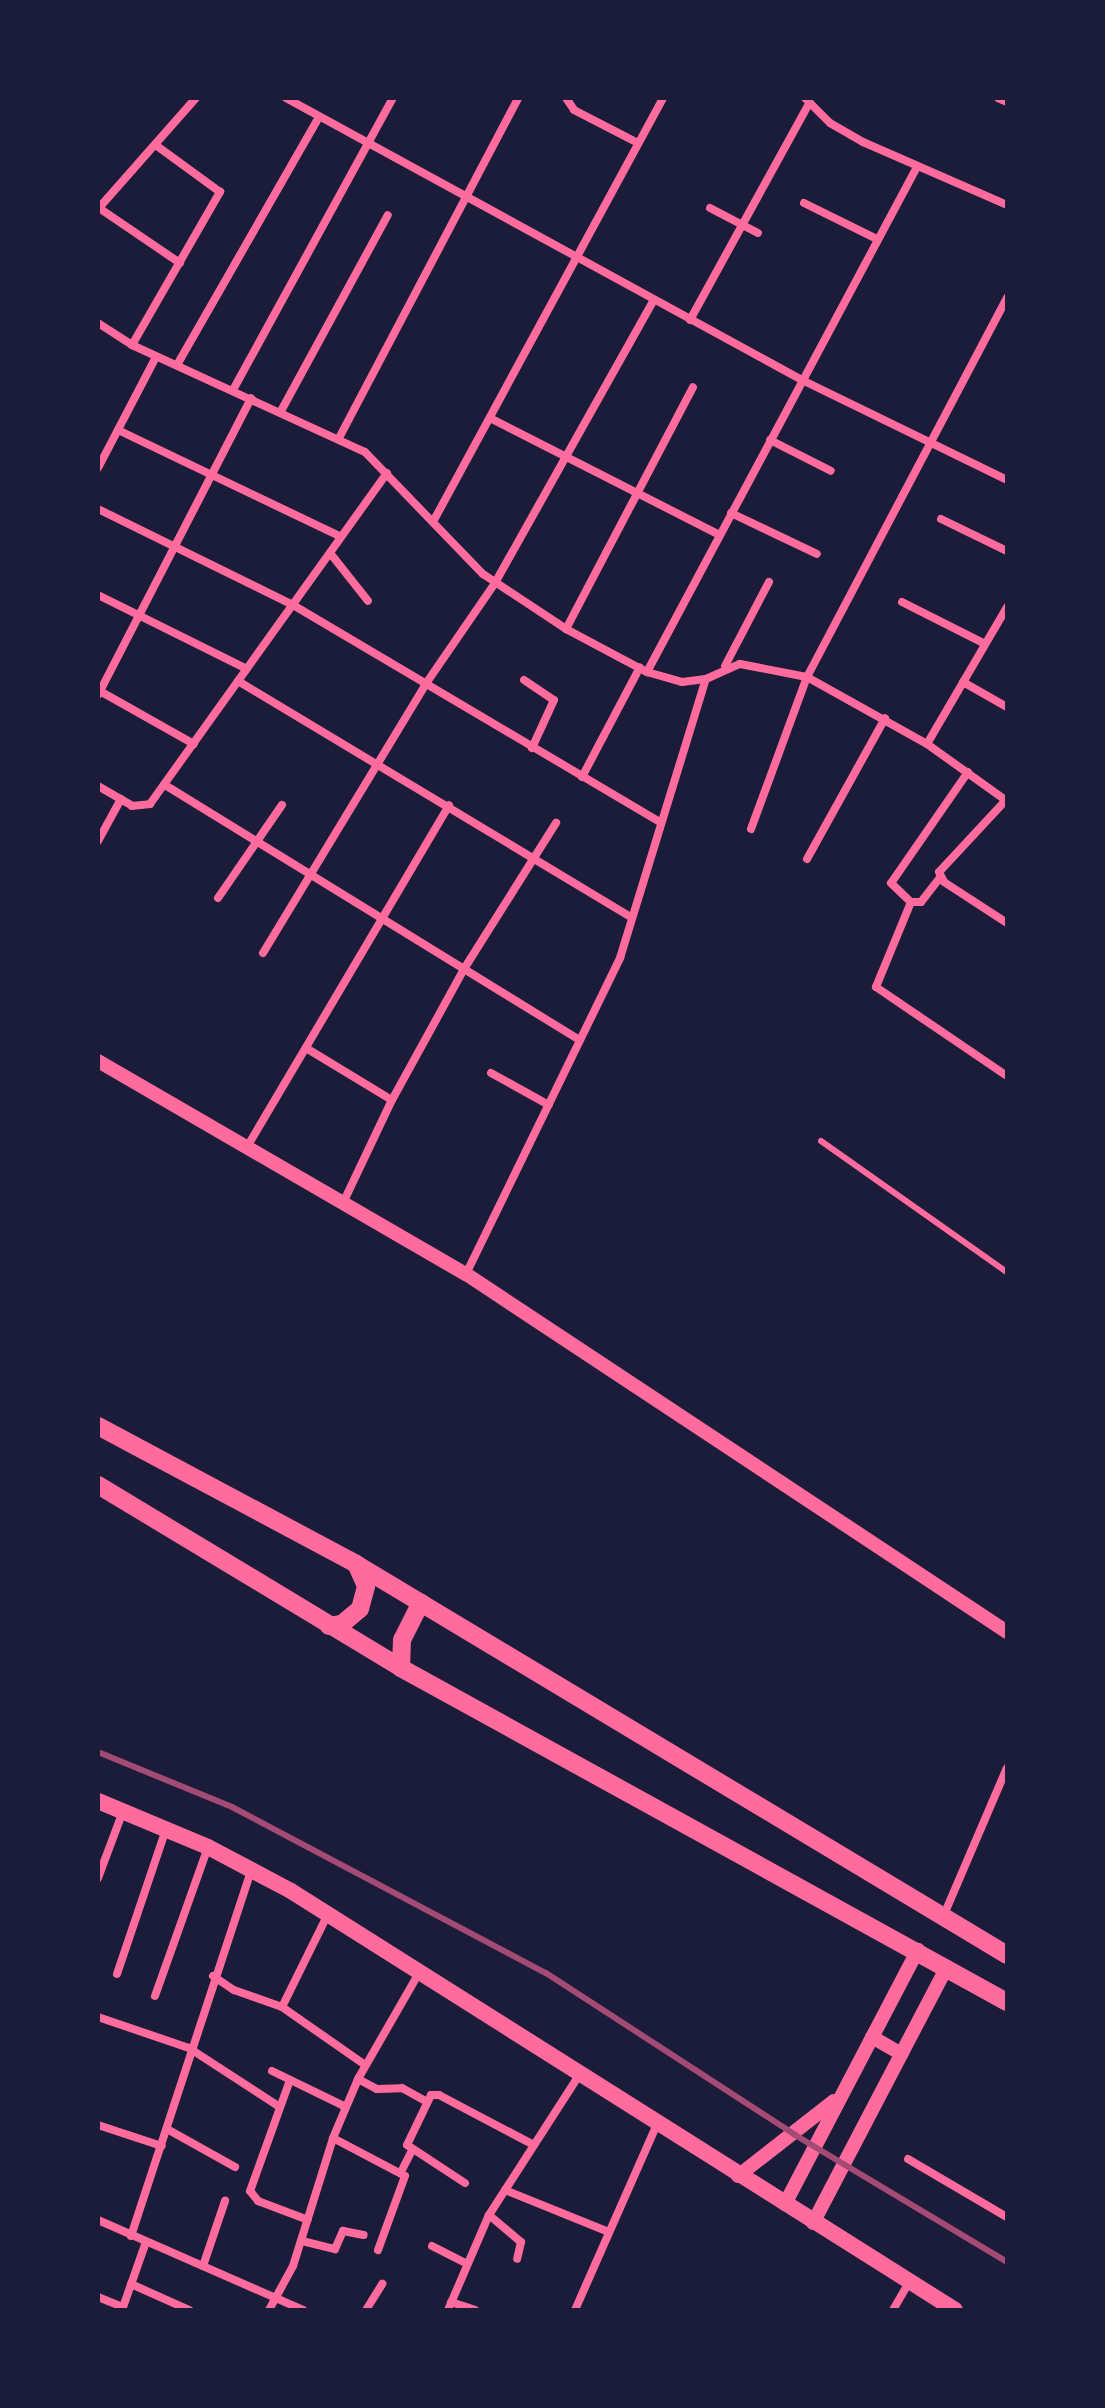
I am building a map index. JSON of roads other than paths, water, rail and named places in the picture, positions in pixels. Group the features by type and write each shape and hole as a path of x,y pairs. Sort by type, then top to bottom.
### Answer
{"main road":[{"path":"98,1426 356,1564 1007,1955"},
{"path":"98,1485 401,1668 918,1950 1007,2002"},
{"path":"329,1626 342,1624 360,1609 366,1586 356,1564"},
{"path":"401,1668 402,1640 421,1602"},
{"path":"98,1801 208,1847 329,1913 738,2176 955,2310"}],"street":[{"path":"180,263 98,208 157,146 196,98"},
{"path":"286,98 467,200 802,380 1006,478"},
{"path":"233,390 393,98"},
{"path":"339,438 518,98"},
{"path":"566,98 574,110 638,143"},
{"path":"434,520 663,98"},
{"path":"998,98 1007,102"},
{"path":"690,320 807,102 863,142 1007,205"},
{"path":"177,365 319,117"},
{"path":"132,345 220,192 157,146"},
{"path":"582,777 720,535 917,167"},
{"path":"804,203 877,239"},
{"path":"710,208 758,233"},
{"path":"281,411 388,215"},
{"path":"751,829 807,677 1007,298"},
{"path":"263,953 425,685 495,583 653,301"},
{"path":"98,323 156,357 281,411 365,452 434,520 462,556 495,583 566,629 643,670 682,682 706,679 725,666 769,582"},
{"path":"98,468 156,357"},
{"path":"566,629 693,387"},
{"path":"194,744 99,692 141,616 251,398"},
{"path":"490,418 720,535"},
{"path":"118,430 341,537"},
{"path":"770,440 831,471"},
{"path":"98,786 132,806 150,804 387,473"},
{"path":"98,509 293,605 660,822"},
{"path":"731,513 817,554"},
{"path":"941,519 1007,551"},
{"path":"330,553 368,601"},
{"path":"98,595 247,669"},
{"path":"902,602 985,644"},
{"path":"927,744 1007,607"},
{"path":"725,666 751,665 807,677 885,718 927,744 968,772 1007,800 942,866 940,878 921,902 911,902 892,886 892,880 968,772"},
{"path":"466,1274 620,958 629,916 706,679"},
{"path":"524,680 554,700 532,748"},
{"path":"238,681 449,805 629,916"},
{"path":"963,682 1007,707"},
{"path":"807,859 885,718"},
{"path":"165,785 580,1040"},
{"path":"98,841 121,799"},
{"path":"218,898 282,805"},
{"path":"247,1147 449,805"},
{"path":"343,1203 392,1100 464,969 556,823"},
{"path":"940,878 1007,923"},
{"path":"911,902 875,980 880,992 1007,1076"},
{"path":"306,1048 392,1100"},
{"path":"98,1061 466,1274 1007,1632"},
{"path":"491,1073 549,1105"},
{"path":"943,1917 1007,1768"},
{"path":"98,1878 123,1811"},
{"path":"117,1974 166,1828"},
{"path":"155,1996 208,1847"},
{"path":"131,2236 162,2146 189,2048 252,1869"},
{"path":"282,2007 329,1913"},
{"path":"785,2204 918,1950"},
{"path":"813,2223 947,1967"},
{"path":"269,2310 302,2241 333,2138 358,2079 419,1972"},
{"path":"213,1976 234,1990 282,2007 365,2065"},
{"path":"98,2017 189,2048 280,2107"},
{"path":"872,2037 902,2054"},
{"path":"272,2071 346,2107"},
{"path":"475,2310 449,2306 465,2263 489,2215 580,2074"},
{"path":"358,2079 377,2089 398,2086 427,2102"},
{"path":"290,2080 250,2191 254,2199 308,2220"},
{"path":"738,2176 843,2093"},
{"path":"465,2183 412,2150 407,2142 427,2102 439,2095 534,2145"},
{"path":"575,2310 657,2124"},
{"path":"98,2125 162,2146"},
{"path":"167,2129 235,2167"},
{"path":"333,2138 401,2172 405,2182 378,2250"},
{"path":"401,2172 412,2150"},
{"path":"908,2159 1007,2217"},
{"path":"505,2190 609,2232"},
{"path":"203,2266 225,2201"},
{"path":"489,2215 521,2242 517,2259"},
{"path":"98,2220 303,2310"},
{"path":"302,2241 335,2249 343,2231 364,2235"},
{"path":"98,2297 122,2308 146,2242"},
{"path":"432,2246 465,2263"},
{"path":"893,2310 909,2282"},
{"path":"131,2284 189,2310"},
{"path":"366,2310 382,2284"}],"lane":[{"path":"821,1141 1007,1272"}],"railway":[{"path":"98,1752 232,1807 546,1973 795,2135 1007,2262"}]}
